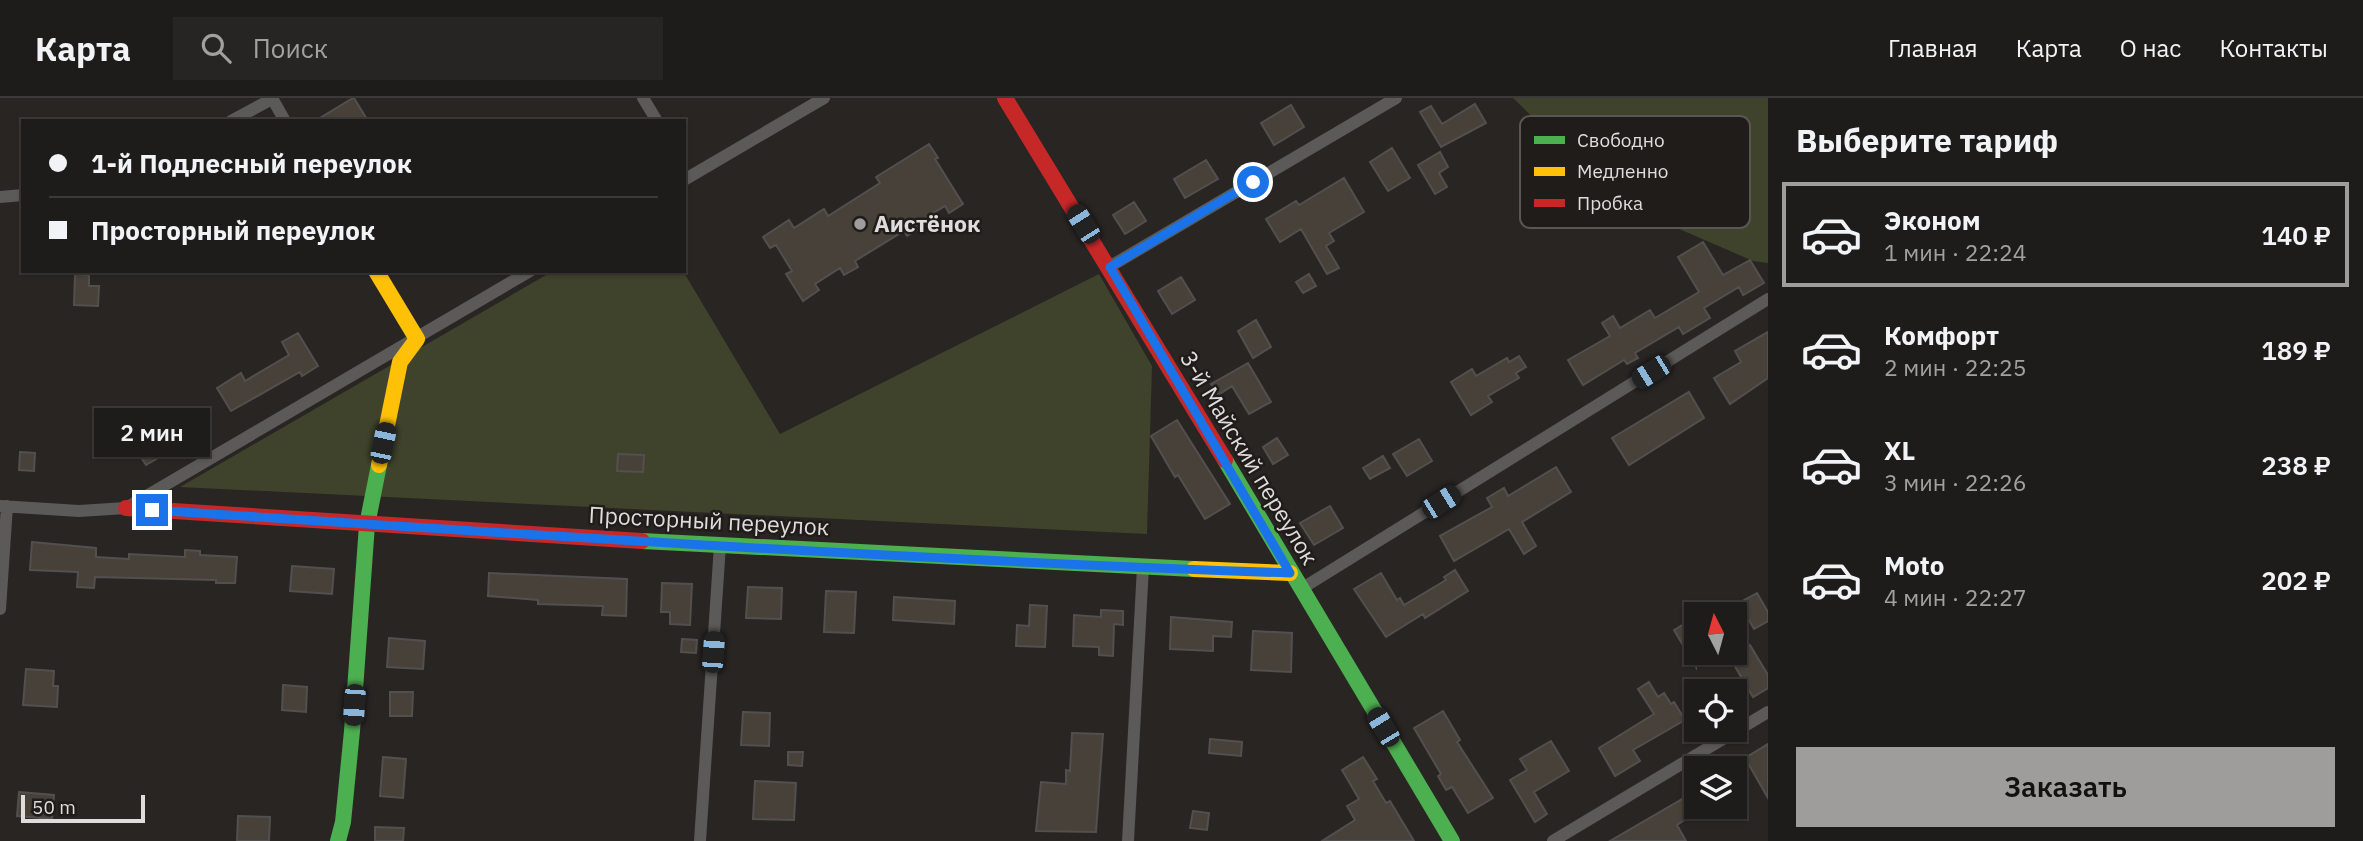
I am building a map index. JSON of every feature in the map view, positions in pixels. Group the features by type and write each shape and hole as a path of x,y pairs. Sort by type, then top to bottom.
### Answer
{"street":[{"path":"643,98 656,119"},
{"path":"686,174 824,98"},
{"name":"3-й Майский переулок","path":"1005,98 1110,267 1451,841"},
{"path":"1110,267 1396,98"},
{"path":"235,119 272,99 284,119"},
{"path":"0,197 21,195"},
{"path":"377,273 417,339"},
{"path":"0,609 3,506 79,511 126,508 527,273"},
{"path":"1301,589 1768,299"},
{"path":"338,841 343,822 352,730 367,525 400,362 417,339"},
{"name":"Просторный переулок","path":"126,508 720,545 1290,573"},
{"path":"700,841 720,545"},
{"path":"1128,841 1143,567"},
{"path":"1553,841 1768,712"}],"green space":[{"path":"1513,98 1768,98 1768,263 1753,261 1677,228 1750,228 1750,116 1532,116"},
{"path":"550,273 684,273 780,434 1099,274 1152,366 1147,534 180,487"}],"building":[{"path":"353,98 367,119 318,119"},
{"path":"1475,104 1486,123 1441,147 1420,112 1431,106 1442,124"},
{"path":"1291,105 1304,127 1274,145 1261,123"},
{"name":"Аистёнок","path":"929,144 938,158 935,159 963,204 949,213 945,206 919,222 922,227 907,236 904,231 855,261 858,267 844,275 840,268 815,284 819,290 803,301 786,274 792,271 776,245 770,248 763,237 789,220 794,228 824,209 828,216 880,183 876,177"},
{"path":"1392,148 1410,178 1388,191 1370,162"},
{"path":"1440,152 1448,167 1439,173 1447,187 1435,194 1418,165"},
{"path":"1206,160 1218,179 1185,198 1174,179"},
{"path":"1344,178 1364,212 1329,233 1334,241 1326,246 1339,268 1327,274 1301,229 1280,242 1266,219 1296,201 1299,205"},
{"path":"1134,202 1146,221 1125,234 1113,215"},
{"path":"1703,242 1723,275 1750,260 1764,283 1743,295 1739,287 1704,308 1710,318 1683,334 1679,327 1635,353 1638,358 1627,364 1624,360 1583,385 1568,360 1610,336 1602,323 1613,316 1620,328 1650,310 1655,318 1699,292 1678,257"},
{"path":"75,274 89,275 89,286 99,286 98,306 74,305"},
{"path":"1309,274 1316,286 1303,293 1296,282"},
{"path":"1181,277 1195,300 1172,314 1158,291"},
{"path":"1256,320 1271,347 1253,358 1238,331"},
{"path":"1768,332 1768,378 1730,404 1714,378 1741,362 1735,351"},
{"path":"298,333 318,366 302,376 300,372 231,411 217,388 241,373 245,381 289,355 282,342"},
{"path":"1519,356 1526,367 1516,373 1519,378 1488,396 1492,402 1471,415 1451,382 1472,369 1476,376 1507,358 1509,362"},
{"path":"1248,363 1271,402 1249,414 1232,386 1218,395 1211,384"},
{"path":"1689,392 1704,418 1629,465 1612,438"},
{"path":"1177,420 1230,504 1205,519 1178,475 1175,477 1151,436"},
{"path":"161,424 176,448 146,465 131,442"},
{"path":"1277,438 1288,455 1273,464 1263,447"},
{"path":"1419,439 1432,461 1407,476 1393,454"},
{"path":"20,452 35,453 34,471 19,470"},
{"path":"618,454 644,455 643,472 617,471"},
{"path":"1383,456 1390,468 1370,479 1363,468"},
{"path":"1556,467 1571,492 1522,522 1536,546 1524,554 1509,529 1454,561 1440,536 1492,507 1487,498 1504,488 1508,496"},
{"path":"1330,506 1343,528 1314,545 1300,523"},
{"path":"32,542 96,548 96,557 129,559 129,554 185,557 185,550 200,551 200,555 237,557 235,583 216,583 216,580 95,577 94,588 77,587 78,572 30,570"},
{"path":"292,566 334,569 332,594 290,591"},
{"path":"1455,570 1468,591 1425,618 1423,614 1386,637 1354,589 1381,573 1397,600 1400,598 1404,605 1446,580 1444,577"},
{"path":"489,573 627,579 626,616 602,615 603,606 538,604 538,600 488,596"},
{"path":"662,583 692,584 690,625 670,624 670,612 661,612"},
{"path":"748,587 782,588 781,619 746,618"},
{"path":"826,591 856,592 854,633 824,632"},
{"path":"1757,593 1768,612 1768,621 1754,629 1747,617 1747,602 1741,602"},
{"path":"894,597 955,601 954,624 893,620"},
{"path":"1030,605 1047,606 1045,647 1016,646 1017,625 1029,626"},
{"path":"1101,610 1123,611 1123,625 1114,624 1113,656 1099,655 1099,647 1073,646 1074,615 1101,617"},
{"path":"1171,617 1232,622 1231,637 1213,636 1213,651 1170,649"},
{"path":"1684,624 1684,647 1674,630"},
{"path":"1253,631 1292,633 1291,672 1251,670"},
{"path":"389,638 425,641 423,669 387,667"},
{"path":"682,639 697,640 696,653 681,652"},
{"path":"1750,645 1768,675 1768,688 1753,697 1747,687 1747,679 1742,679 1734,665 1747,665 1747,647"},
{"path":"26,669 54,671 53,686 58,686 57,707 23,705"},
{"path":"1649,682 1658,697 1664,693 1671,704 1674,702 1684,721 1633,750 1640,761 1615,776 1599,748 1654,714 1638,689"},
{"path":"283,685 307,687 306,712 282,710"},
{"path":"390,692 413,692 412,716 390,716"},
{"path":"1443,711 1460,740 1457,742 1493,798 1468,813 1452,787 1446,790 1438,776 1441,774 1414,728"},
{"path":"743,712 770,713 769,746 741,745"},
{"path":"1072,733 1103,734 1096,832 1036,831 1041,782 1066,784 1066,770 1070,771"},
{"path":"1210,739 1242,742 1241,756 1209,753"},
{"path":"1551,741 1569,771 1534,792 1547,814 1535,822 1510,780 1527,770 1520,759"},
{"path":"1768,744 1768,798 1747,761 1747,757"},
{"path":"788,752 803,752 802,766 788,765"},
{"path":"383,757 406,759 403,798 380,796"},
{"path":"1363,757 1377,779 1373,781 1386,803 1390,801 1414,841 1322,841 1355,820 1347,806 1359,799 1342,770"},
{"path":"755,781 796,783 794,820 753,819"},
{"path":"19,792 54,795 52,819 17,816"},
{"path":"1684,798 1686,819 1677,825 1686,841 1610,841"},
{"path":"1193,811 1209,813 1207,830 1190,828"},
{"path":"238,816 270,817 269,841 237,841"},
{"path":"375,827 404,828 403,841 375,841"}],"traffic: fast":[{"path":"1225,460 1452,841"},
{"path":"338,841 343,822 352,731 367,525 379,465"},
{"path":"642,541 1194,569"}],"traffic: slow":[{"path":"377,273 417,339 400,362 379,465"},
{"path":"1194,569 1290,573"}],"traffic: jam":[{"path":"1005,98 1225,460"},
{"path":"126,508 642,541"}],"place":[{"name":"Аистёнок","path":"860,224"}],"route":[{"path":"152,510 720,545 1290,573 1110,267 1253,182"}]}
